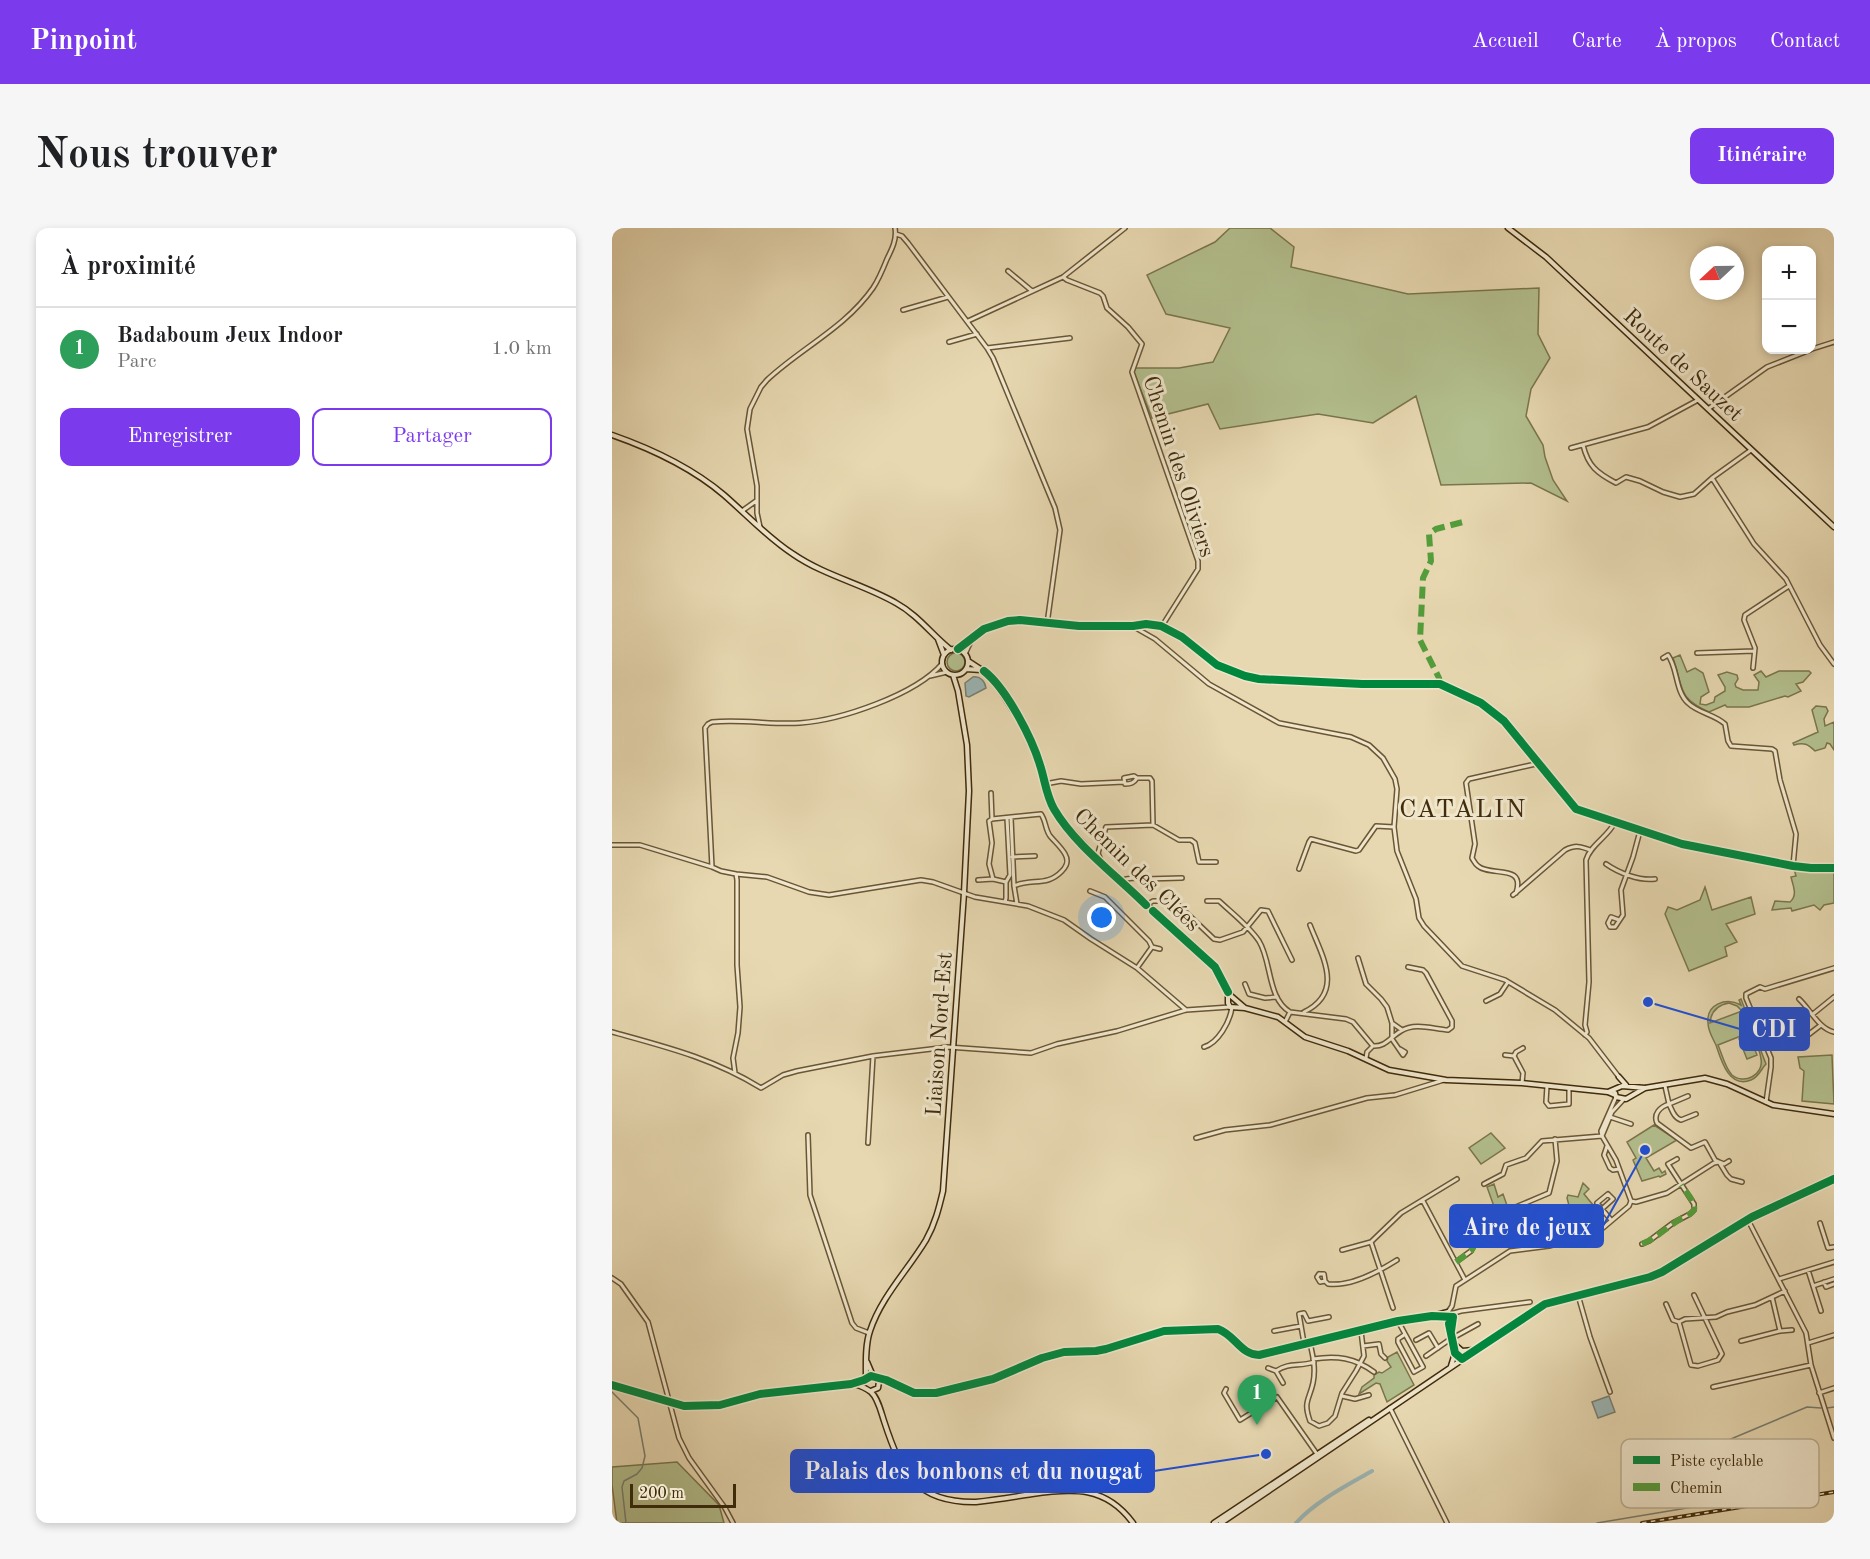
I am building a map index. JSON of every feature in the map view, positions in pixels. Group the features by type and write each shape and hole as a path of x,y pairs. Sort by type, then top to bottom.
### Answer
{"main road":[{"name":"Route de Sauzet","path":"1508,228 1546,257 1834,527"},
{"path":"612,435 641,446 700,477 785,549 805,562 881,595 906,609 951,650"},
{"path":"938,639 944,655 942,664 946,672 953,675 962,674 968,661 965,654 958,649 951,650 944,655"},
{"name":"Chemin des Clées","path":"968,661 984,670 999,686 1028,735 1040,765 1047,795 1055,811 1103,865 1215,967 1232,1004"},
{"path":"966,669 984,670"},
{"name":"Liaison Nord-Est","path":"958,691 962,674"},
{"name":"Liaison Nord-Est","path":"864,1387 869,1333 878,1312 926,1239 936,1218 943,1191 969,791 968,762 958,691 953,675"},
{"path":"1232,1004 1278,1017 1305,1037 1365,1058 1389,1070 1446,1080 1522,1083 1608,1092 1616,1092 1628,1087 1665,1086 1705,1078 1727,1084 1781,1107 1834,1113"},
{"path":"1619,1077 1628,1087 1631,1095"},
{"path":"1616,1092 1619,1077"},
{"path":"1616,1092 1623,1100 1645,1088"},
{"path":"1221,1523 1545,1304 1662,1272 1748,1220 1834,1179"},
{"path":"1447,1315 1455,1353 1451,1366"},
{"path":"612,1386 684,1406 720,1406 760,1394 851,1384 875,1377 914,1393 936,1393 993,1379 1042,1358 1064,1352 1106,1349 1164,1331 1218,1329 1225,1332 1252,1355 1398,1321 1432,1316 1454,1315 1451,1331"},
{"path":"1452,1341 1462,1351 1463,1359"},
{"path":"1462,1351 1477,1349"},
{"path":"1455,1353 1463,1359"},
{"name":"Liaison Nord-Est","path":"867,1361 878,1388"},
{"path":"851,1384 870,1391 878,1405 900,1464 913,1481 926,1491 943,1499 962,1503 1065,1490 1081,1491 1096,1494 1110,1501 1121,1509 1133,1523"},
{"path":"870,1391 893,1384"},
{"path":"878,1388 878,1405"},
{"path":"1214,1523 1375,1418"}],"street":[{"path":"760,527 757,486 747,429 750,409 761,387 771,376 843,321 872,291 890,253 896,234 895,228"},
{"path":"967,321 1063,277 1125,228"},
{"path":"896,234 902,236 908,243 987,348 1002,379 1058,518 1060,530 1047,624"},
{"path":"1008,271 1032,291"},
{"name":"Chemin des Oliviers","path":"1063,277 1100,292 1104,296 1107,309 1128,327 1142,344 1132,372 1198,561 1198,568 1162,626"},
{"path":"903,310 948,297"},
{"path":"949,342 977,334"},
{"path":"987,348 1070,338"},
{"path":"1816,347 1834,342"},
{"path":"1708,409 1767,366 1798,354"},
{"path":"1571,448 1648,427 1698,400"},
{"path":"1583,445 1586,459 1600,474 1616,483 1626,477 1663,492 1680,496 1694,494 1712,478 1752,450"},
{"path":"1712,478 1754,544 1782,574 1820,645 1834,664"},
{"path":"741,511 757,500"},
{"path":"747,516 757,509"},
{"path":"1753,668 1755,648 1744,620 1745,615 1789,586"},
{"path":"958,649 984,629 1008,621 1020,620 1079,626 1146,624 1162,626 1182,637 1217,665 1260,680 1440,684 1481,703 1503,721 1576,808 1682,844 1793,866 1834,868"},
{"path":"1133,626 1155,639 1209,684 1279,723 1351,737 1369,745 1383,758 1395,780 1394,827 1397,851 1416,899 1419,918 1424,926 1462,966 1508,982 1550,1006 1585,1035 1619,1077"},
{"path":"965,654 974,637"},
{"path":"1697,653 1754,651"},
{"path":"1663,658 1668,655 1672,660 1682,696 1725,724 1731,746 1775,751 1780,780 1796,834 1793,866"},
{"path":"928,677 942,664"},
{"path":"712,867 705,732 708,724 720,722 800,723 841,716 883,701 928,677 946,672"},
{"path":"1540,763 1469,779 1466,783 1475,844 1472,858 1478,867 1484,870 1510,873 1519,884 1514,894 1565,850 1572,846 1590,850"},
{"path":"1124,782 1124,778 1134,776 1150,778 1152,781 1152,825"},
{"path":"1044,784 1061,781 1081,784 1124,782 1130,784 1137,778"},
{"path":"991,793 992,819 989,821 992,843 989,864 993,879"},
{"path":"992,819 1041,814 1048,833 1066,855 1068,861 1066,867 1055,878 1014,886"},
{"path":"1005,902 1006,882 1010,875 1009,818"},
{"path":"1009,818 1017,904"},
{"path":"1585,1035 1589,982 1586,860 1590,850 1612,829 1615,822"},
{"path":"1103,865 1098,853 1106,827 1152,825 1179,840 1191,840 1195,843 1200,861 1216,862"},
{"path":"1299,869 1311,839 1356,851 1376,826 1394,827"},
{"path":"1619,920 1623,915 1621,890 1640,831"},
{"path":"612,845 640,845 736,874 767,877 820,894 840,894 916,880 933,882 964,893 1048,912 1137,968 1186,1010"},
{"path":"1012,857 1035,856"},
{"path":"1606,864 1627,874 1648,880 1655,879"},
{"path":"735,1073 733,1058 740,1007 736,964 736,874"},
{"path":"1122,882 1134,878 1182,878"},
{"path":"978,880 1001,879 1006,882"},
{"path":"1089,891 1105,897 1149,941 1152,947 1160,950"},
{"path":"1146,905 1153,901 1174,901 1214,939 1220,940 1244,932 1261,910 1268,911 1292,960"},
{"path":"1207,901 1219,901 1258,941 1276,997 1284,1008 1290,1012 1346,1019 1353,1022 1373,1046"},
{"path":"1302,1012 1317,1004 1328,984 1328,971 1310,925"},
{"path":"1137,968 1152,947"},
{"path":"1358,958 1363,978 1387,1007 1392,1023 1392,1039 1400,1049"},
{"path":"1365,1058 1373,1046 1382,1046 1402,1030 1429,1026 1448,1030 1453,1024 1426,973 1423,970 1408,967"},
{"path":"1766,1102 1771,1058 1746,994 1760,987 1765,989 1834,968"},
{"path":"1486,1001 1500,994 1508,982"},
{"path":"1245,984 1249,994 1265,998 1276,997"},
{"path":"1813,1014 1834,998"},
{"path":"1799,999 1821,1025 1830,1032 1834,1032"},
{"path":"612,1032 691,1054 735,1073 760,1088 783,1075 797,1071 873,1056 953,1047 1031,1053 1186,1010 1232,1004 1229,1021 1210,1046 1204,1047"},
{"path":"1278,1017 1284,1008"},
{"path":"1285,1022 1290,1012"},
{"path":"1392,1023 1402,1030"},
{"path":"1580,1031 1585,1025"},
{"path":"1808,1036 1821,1025"},
{"path":"1514,1056 1523,1048"},
{"path":"1505,1055 1514,1056"},
{"path":"868,1143 873,1056"},
{"path":"1514,1056 1523,1073 1522,1083"},
{"path":"1196,1138 1231,1129 1269,1125 1367,1098 1395,1095 1446,1080"},
{"path":"1546,1086 1548,1106 1569,1104 1569,1088"},
{"path":"1665,1086 1674,1115 1681,1120 1696,1114"},
{"path":"1608,1092 1614,1103"},
{"path":"1616,1092 1614,1103 1601,1131 1620,1169 1631,1202"},
{"path":"1688,1096 1664,1106 1657,1112 1655,1118 1657,1123 1691,1148 1705,1142 1715,1160 1724,1164 1729,1161"},
{"path":"1602,1136 1610,1117 1623,1100"},
{"path":"1610,1117 1631,1124"},
{"path":"808,1135 810,1195 852,1323 855,1328 869,1333"},
{"path":"1484,1184 1503,1174 1506,1165 1526,1158 1542,1141 1602,1136"},
{"path":"1511,1209 1550,1194 1557,1161 1555,1139"},
{"path":"1607,1146 1604,1155 1610,1168 1620,1169"},
{"path":"1642,1244 1694,1210 1694,1204 1668,1164 1677,1159"},
{"path":"1719,1162 1731,1179 1742,1182"},
{"path":"1631,1202 1667,1194 1719,1162"},
{"path":"1342,1250 1371,1242 1401,1213 1457,1179"},
{"path":"1602,1209 1613,1199 1608,1194 1597,1203 1602,1209 1612,1221"},
{"path":"1423,1201 1465,1280"},
{"path":"1447,1315 1456,1286 1510,1251 1549,1246 1597,1233 1631,1202"},
{"path":"1748,1220 1806,1333 1811,1365 1834,1437"},
{"path":"1820,1223 1828,1248 1834,1247"},
{"path":"1572,1228 1574,1239"},
{"path":"1371,1242 1393,1308"},
{"path":"1456,1262 1471,1251 1476,1242"},
{"path":"1318,1274 1320,1282 1325,1281 1333,1285 1359,1279 1397,1260"},
{"path":"1779,1279 1834,1262"},
{"path":"1808,1270 1821,1311"},
{"path":"612,1278 621,1284 648,1322 679,1438 689,1458 733,1523"},
{"path":"1813,1286 1834,1279"},
{"path":"1824,1282 1826,1287 1834,1284"},
{"path":"1678,1322 1685,1319 1716,1317 1755,1305 1785,1291"},
{"path":"1578,1295 1610,1392"},
{"path":"1666,1304 1673,1320 1678,1322 1690,1362 1694,1366 1718,1360 1722,1354 1694,1295"},
{"path":"1772,1297 1780,1331"},
{"path":"1453,1301 1454,1315 1461,1311 1530,1302"},
{"path":"1454,1307 1461,1311"},
{"path":"1304,1343 1299,1314 1304,1313 1308,1321"},
{"path":"1274,1331 1329,1317"},
{"path":"1398,1321 1423,1367 1414,1372 1398,1342 1404,1335"},
{"path":"1426,1356 1478,1324"},
{"path":"1741,1341 1792,1330"},
{"path":"1310,1342 1314,1360 1313,1384 1306,1410 1310,1421 1319,1426 1328,1423 1335,1416 1341,1396 1364,1356 1361,1331"},
{"path":"1416,1340 1429,1333 1438,1348"},
{"path":"1808,1343 1834,1335"},
{"path":"1363,1346 1379,1344 1381,1354 1385,1358"},
{"path":"1276,1371 1284,1365 1296,1365 1329,1356 1346,1358 1374,1372"},
{"path":"1713,1387 1811,1365"},
{"path":"1268,1368 1276,1371 1283,1383"},
{"path":"1819,1393 1834,1388"},
{"path":"1226,1389 1224,1393 1240,1420 1277,1397 1317,1454"},
{"path":"1341,1396 1355,1399 1369,1395"},
{"path":"1390,1408 1447,1523"}],"green space":[{"path":"1230,228 1270,228 1294,247 1291,267 1408,294 1539,288 1538,334 1550,358 1531,389 1526,416 1543,445 1553,480 1567,501 1531,483 1441,485 1416,396 1373,423 1318,414 1220,429 1208,404 1152,418 1132,368 1179,368 1213,362 1230,328 1166,314 1147,275 1215,242"},
{"path":"956,653 962,656 965,662 962,668 956,671 950,668 947,662 950,656"},
{"path":"1680,655 1687,672 1695,668 1703,673 1709,692 1701,697 1700,704 1706,705 1714,702 1715,697 1725,691 1718,675 1727,672 1737,675 1736,687 1743,690 1758,690 1759,682 1754,675 1761,671 1766,677 1779,671 1809,671 1811,673 1803,682 1796,684 1801,691 1788,697 1749,707 1727,707 1725,705 1709,712 1698,707 1683,691 1673,658"},
{"path":"1816,706 1826,707 1828,711 1824,719 1825,726 1834,722 1834,750 1827,743 1825,748 1815,751 1806,744 1794,745 1793,743 1818,732 1812,710"},
{"path":"1794,869 1834,872 1834,903 1824,905 1820,910 1814,905 1792,911 1791,908 1772,910 1775,901 1790,902 1794,896 1791,877 1796,876"},
{"path":"1705,887 1712,910 1751,897 1755,914 1726,924 1737,942 1725,947 1727,956 1689,971 1665,914 1668,907 1677,910 1700,900"},
{"path":"1741,999 1766,1064 1756,1077 1743,1082 1727,1072 1708,1023 1710,1011 1718,1004 1729,1002 1741,1005 1739,1000","holes":["1729,1003 1742,1011 1710,1023 1715,1009","1751,1032 1760,1052 1761,1065 1752,1077 1737,1078 1727,1069 1718,1045"]},
{"path":"1749,1035 1757,1055 1747,1059 1739,1039"},
{"path":"1832,1055 1834,1104 1802,1101 1804,1071 1800,1068 1798,1057"},
{"path":"1654,1125 1677,1140 1646,1158 1654,1171 1659,1168 1662,1173 1665,1171 1666,1174 1642,1181 1633,1160 1636,1158 1627,1142"},
{"path":"1491,1133 1505,1148 1481,1164 1469,1148"},
{"path":"1583,1183 1589,1189 1584,1194 1598,1211 1589,1218 1598,1230 1589,1232 1587,1223 1582,1224 1576,1211 1562,1216 1564,1224 1546,1228 1547,1232 1535,1231 1533,1222 1570,1209 1568,1195 1578,1197"},
{"path":"1494,1184 1498,1197 1503,1194 1509,1211 1501,1215 1505,1226 1519,1229 1510,1234 1515,1248 1509,1248 1487,1187"},
{"path":"1397,1352 1414,1385 1387,1402 1380,1384 1376,1383 1359,1394 1362,1387 1374,1378 1374,1375 1391,1367 1387,1361 1388,1357"},
{"path":"677,1462 719,1505 724,1523 617,1523 612,1467"}],"water":[{"path":"973,677 982,679 986,688 969,697 966,696 965,683"},
{"path":"1609,1396 1615,1412 1598,1418 1592,1402"}],"waterway":[{"path":"612,1392 638,1418 645,1456 642,1468 637,1474 624,1481 622,1487 626,1523"},
{"path":"1731,1439 1807,1407 1821,1408"},
{"path":"1827,1408 1834,1407"},
{"path":"1296,1523 1322,1501 1372,1471"},
{"path":"1597,1523 1687,1508"}],"railway":[{"path":"1819,1494 1834,1492"},
{"path":"1642,1523 1735,1508"}],"marked path":[{"path":"1440,684 1420,640 1423,578 1431,561 1429,534 1436,529 1467,521"},
{"path":"1642,1244 1653,1239 1694,1210 1692,1200 1681,1185"},
{"path":"1456,1262 1471,1251 1476,1242"}],"cycle path":[{"path":"958,649 984,629 1008,621 1020,620 1079,626 1146,624 1161,626 1182,637 1217,665 1259,679 1362,684 1440,684 1481,703 1504,721 1576,809 1682,844 1793,866 1834,868"},
{"path":"984,671 1001,689 1025,728 1054,809 1084,847 1146,905"},
{"path":"1153,911 1215,967 1228,992"},
{"path":"1449,1324 1455,1353 1462,1359 1545,1304 1662,1272 1752,1217 1834,1179"},
{"path":"612,1385 684,1406 720,1405 760,1394 851,1384 871,1376 914,1393 936,1393 993,1379 1042,1358 1064,1352 1106,1349 1164,1331 1218,1329 1247,1352 1259,1355 1398,1321 1432,1316 1453,1317 1451,1331"}],"place":[{"name":"CDI","path":"1648,1002"},
{"name":"Aire de jeux","path":"1645,1150"},
{"name":"Badaboum Jeux Indoor","path":"1257,1425"},
{"name":"Palais des bonbons et du nougat","path":"1266,1454"}],"district":[{"name":"CATALIN","path":"1463,808"}]}
